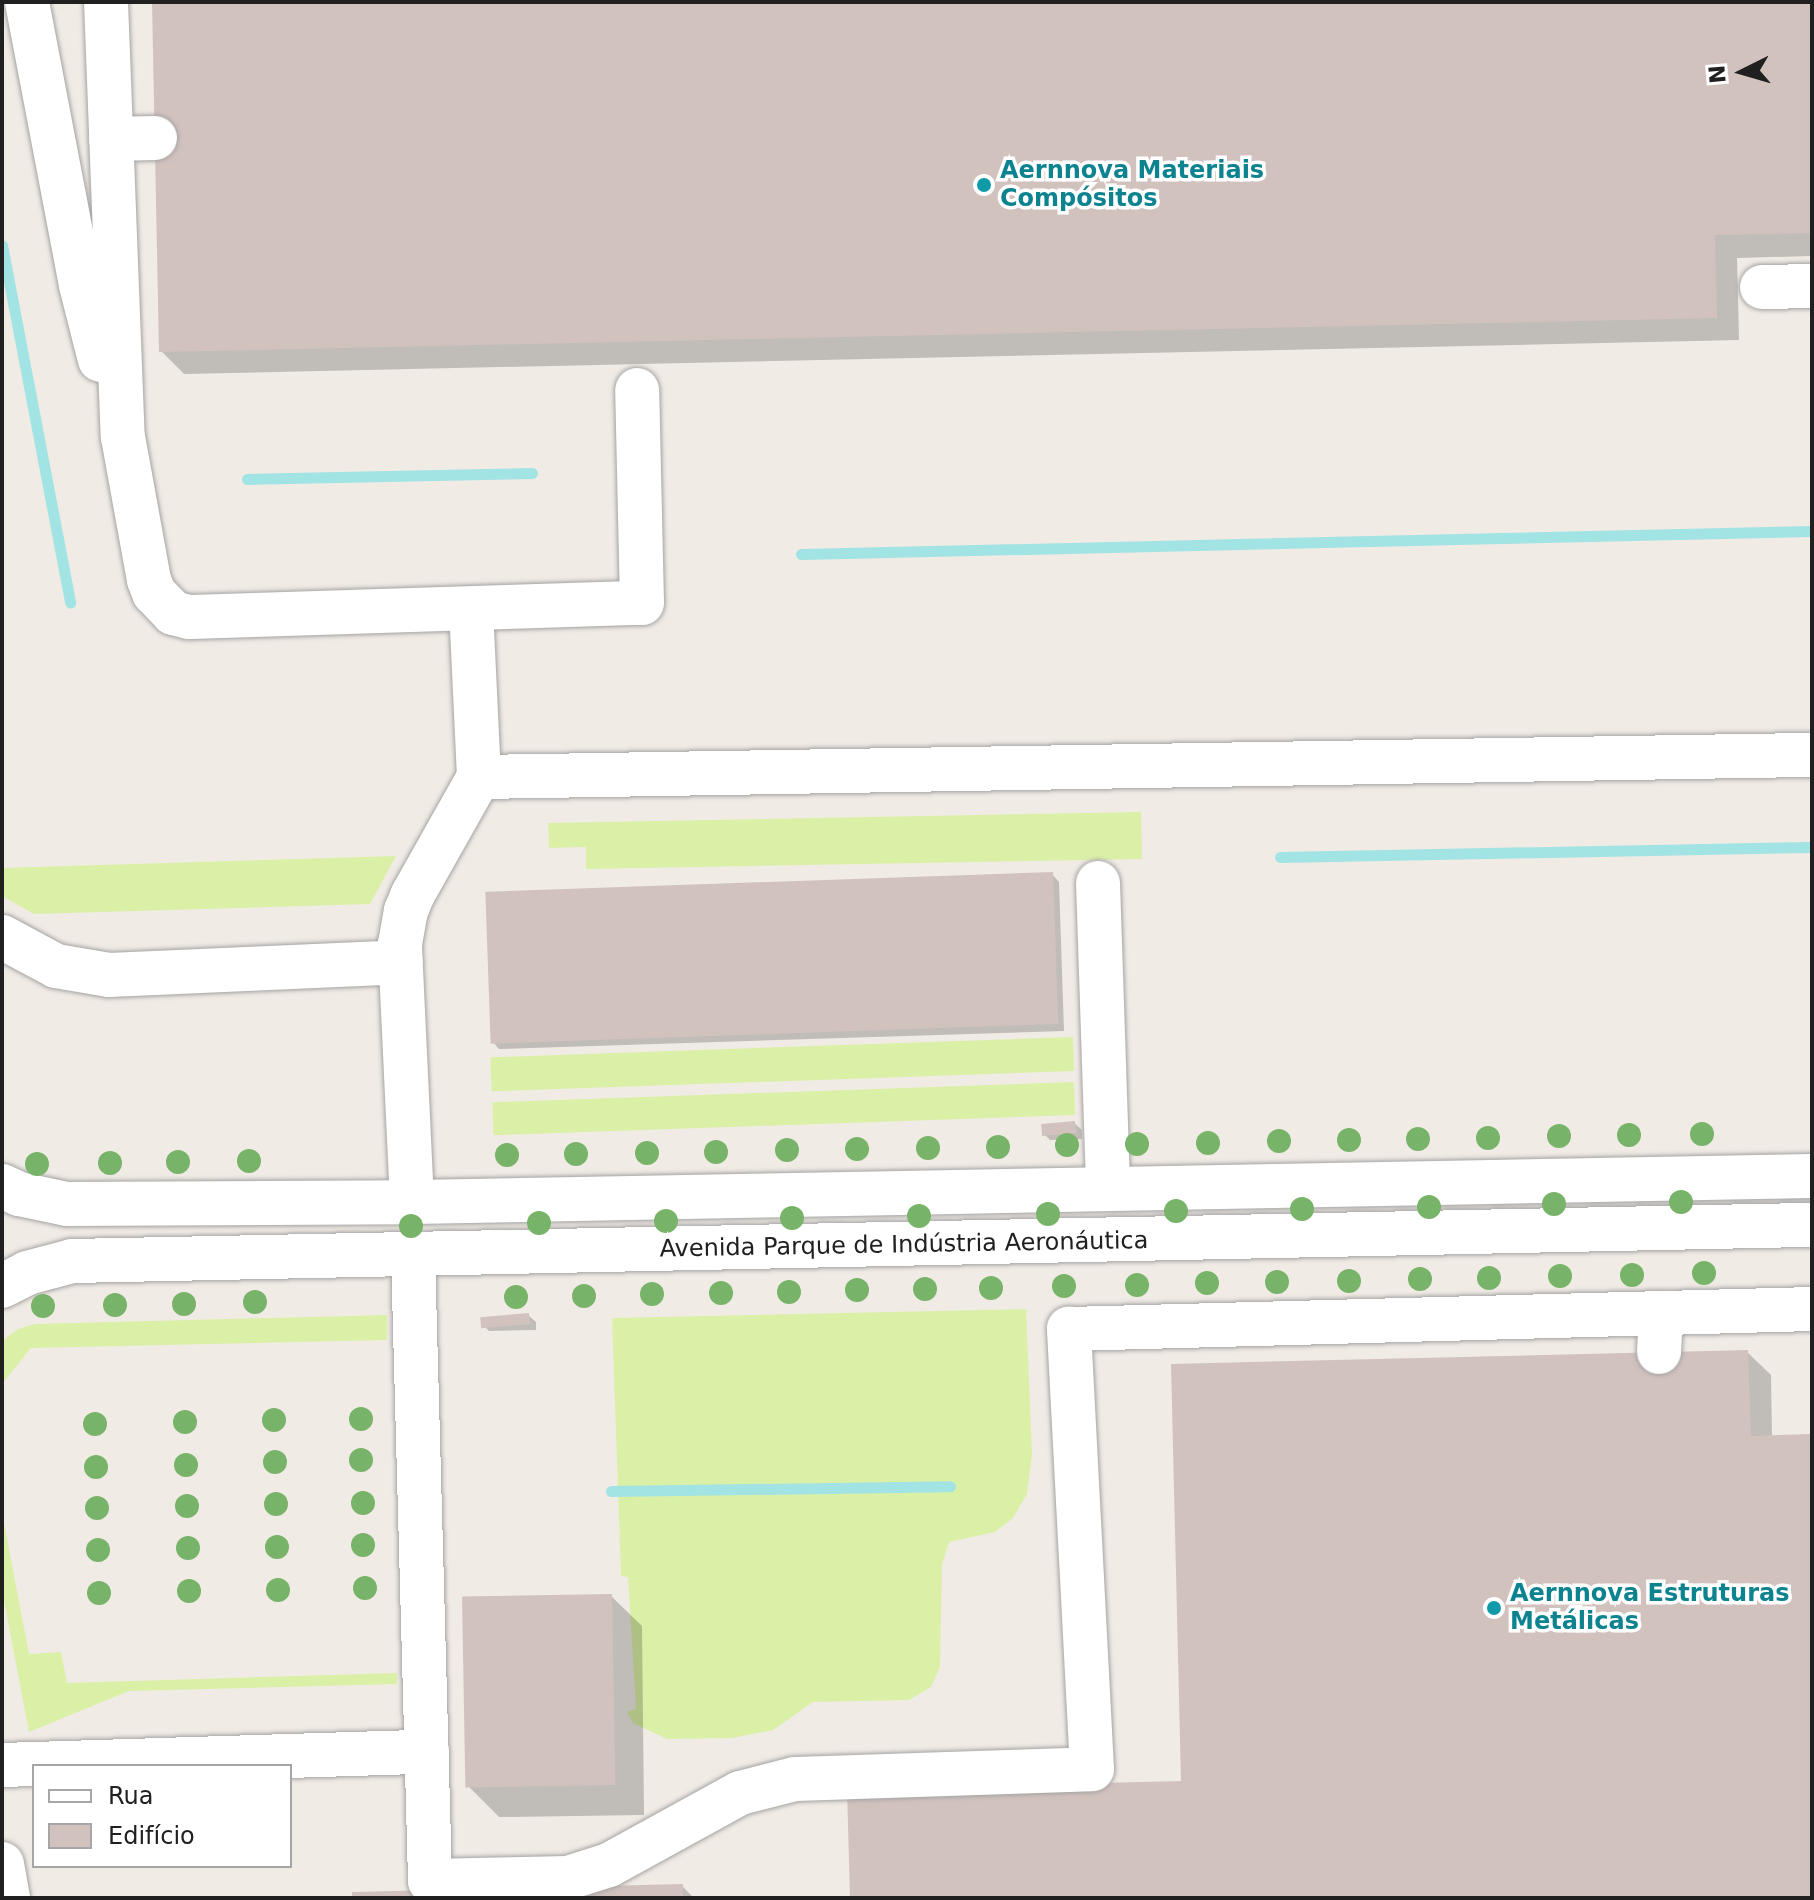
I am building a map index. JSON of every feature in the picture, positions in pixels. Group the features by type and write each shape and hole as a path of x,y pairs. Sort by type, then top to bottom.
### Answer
{"street":[{"path":"27,2 81,285 130,482 149,580 154,593 173,613 189,617 642,603 637,390"},
{"path":"106,2 120,402 130,482"},
{"path":"111,139 155,138"},
{"path":"1762,287 1812,286"},
{"path":"412,1202 401,962 406,911 479,777 471,610"},
{"path":"479,777 1812,755"},
{"path":"1098,883 1108,1189"},
{"path":"2,937 56,966 109,975 401,962"},
{"path":"2,1186 19,1194 67,1204 412,1202 1812,1176"},
{"name":"Avenida Parque de Indústria Aeronáutica","path":"2,1286 27,1273 72,1261 1812,1225"},
{"path":"413,1255 430,1881 568,1878 609,1865 740,1793 795,1779 1092,1769 1069,1329 1660,1332 1812,1309"},
{"path":"35,1764 427,1752"},
{"path":"2,1765 32,1764"},
{"path":"2,1864 8,1898"}],"green space":[{"path":"1141,812 1142,859 586,869 586,847 549,848 548,823"},
{"path":"396,856 370,904 34,914 2,896 2,868"},
{"path":"1073,1037 1074,1071 492,1091 490,1057"},
{"path":"1074,1082 1075,1115 494,1135 492,1102"},
{"path":"1026,1309 1032,1454 1027,1494 1013,1518 995,1532 949,1542 942,1564 940,1667 931,1687 909,1700 813,1702 773,1730 732,1738 667,1739 633,1723 627,1712 636,1708 628,1577 621,1576 612,1318"},
{"path":"387,1315 387,1340 31,1348 2,1384 2,1341 18,1329 35,1324"},
{"path":"2,1512 29,1654 61,1652 67,1683 397,1673 397,1684 129,1691 29,1732 2,1590"}],"building":[{"name":"Aernnova Materiais Compósitos","path":"152,2 1812,2 1812,233 1715,235 1717,318 159,352"},
{"path":"1053,872 1058,1024 491,1044 485,892"},
{"path":"1075,1121 1076,1133 1042,1136 1041,1124"},
{"path":"529,1313 530,1324 481,1328 480,1317"},
{"name":"Aernnova Estruturas Metálicas","path":"1748,1350 1751,1436 1812,1434 1812,1898 850,1898 847,1789 1181,1781 1171,1364"},
{"path":"612,1594 615,1785 465,1788 462,1597"},
{"path":"683,1884 683,1898 352,1898 352,1892"}],"waterway":[{"path":"2,245 70,603"},
{"path":"247,479 532,473"},
{"path":"801,554 1812,531"},
{"path":"1280,857 1812,847"},
{"path":"611,1491 950,1486"}],"place":[{"name":"Aernnova Materiais Compósitos","path":"984,185"},
{"name":"Aernnova Estruturas Metálicas","path":"1494,1608"}]}
